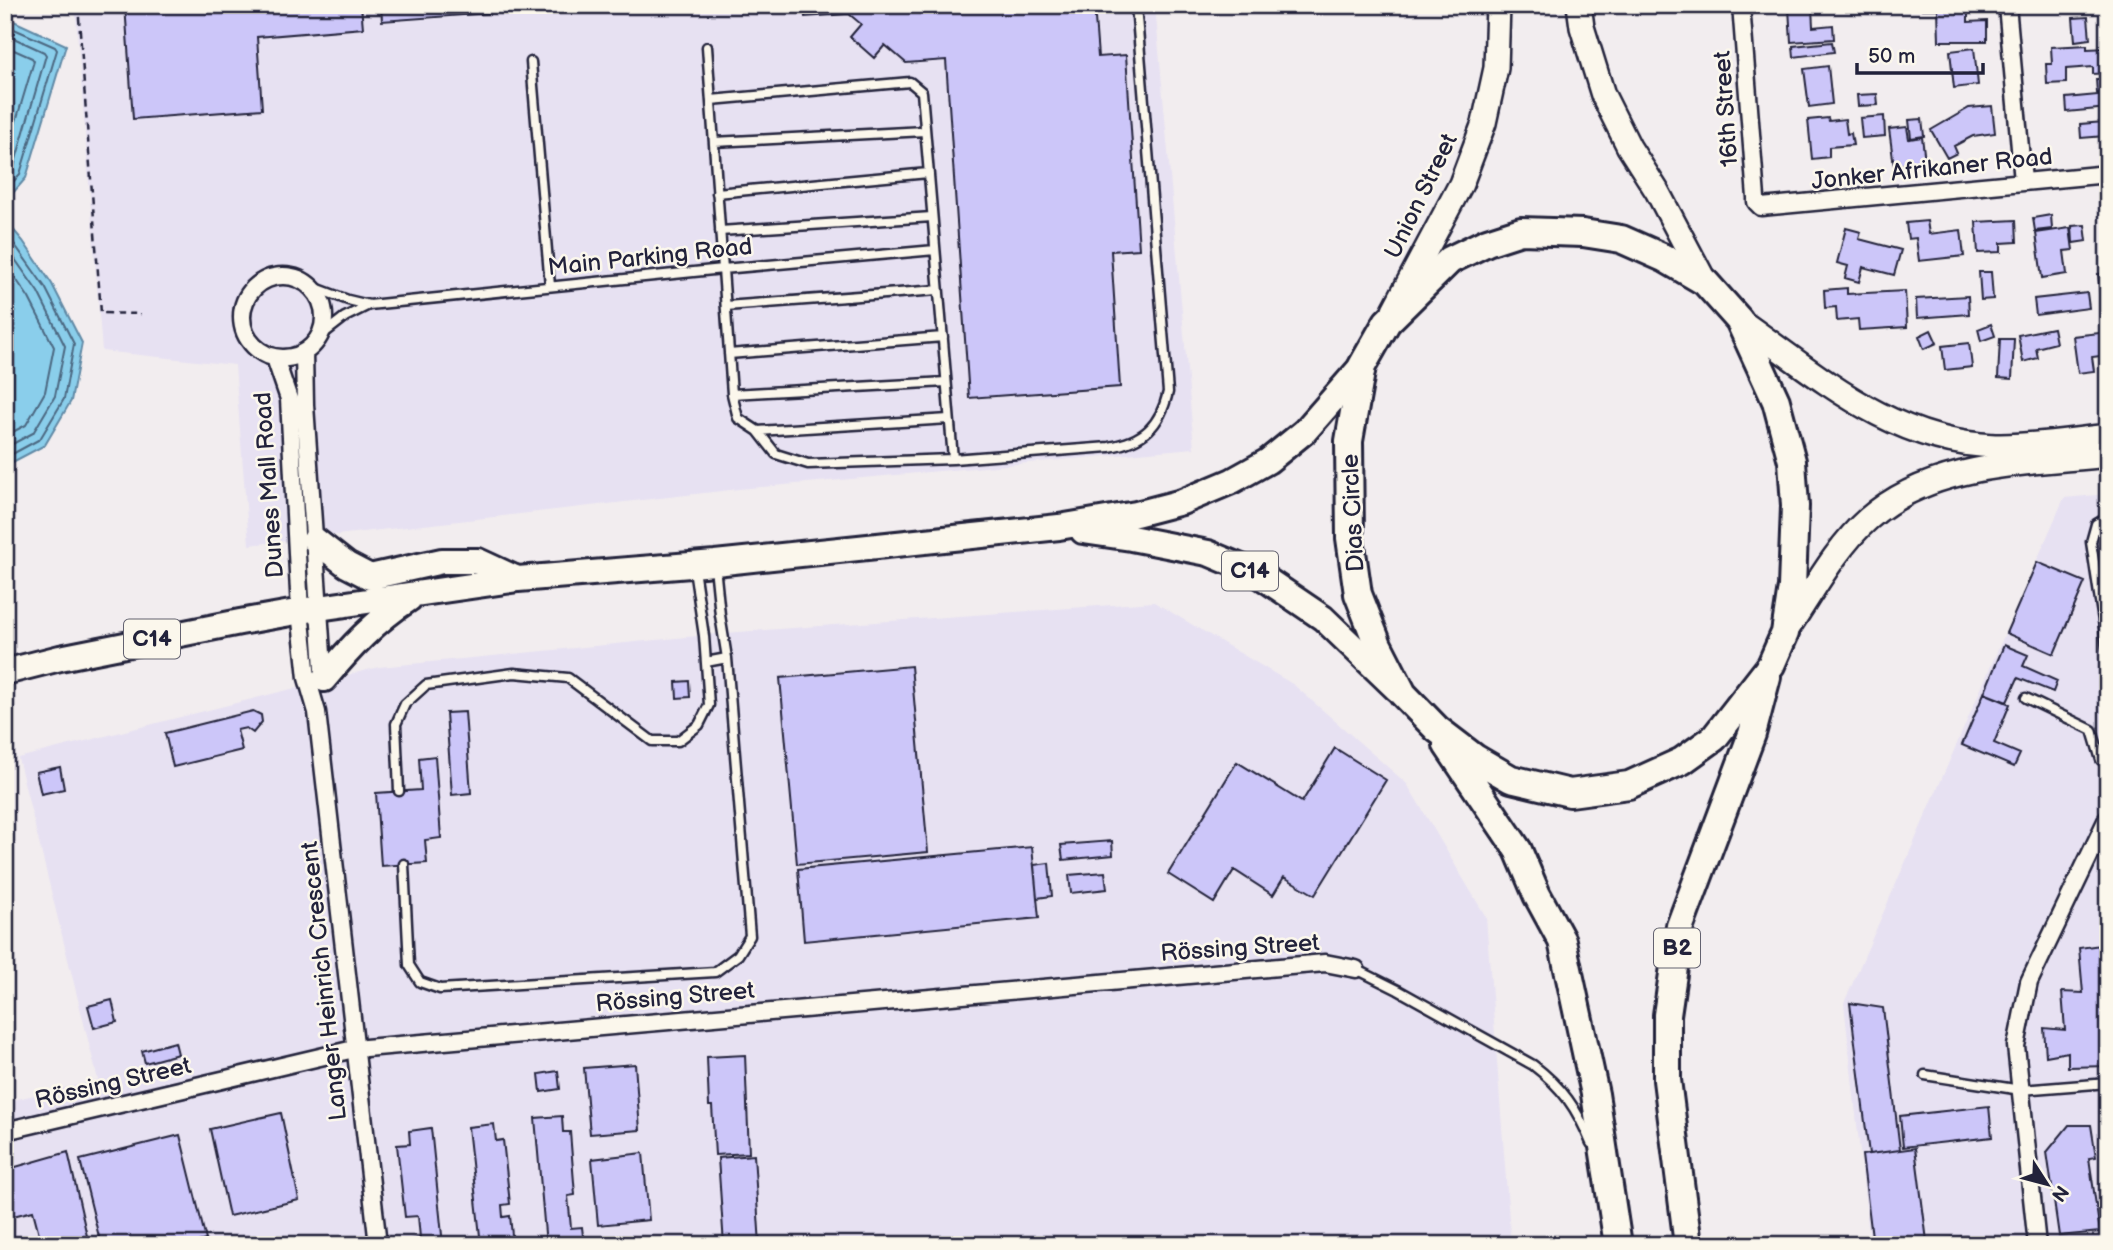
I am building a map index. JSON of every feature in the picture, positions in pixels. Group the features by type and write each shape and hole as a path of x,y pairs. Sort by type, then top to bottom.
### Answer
{"highway":[{"name":"Dias Circle","path":"1521,231 1583,233 1621,239 1664,258 1705,282 1739,320 1776,401 1792,461 1795,506 1792,587 1784,633 1771,665 1714,738 1682,761 1629,785 1570,793 1511,779 1475,758 1437,729 1403,694 1378,645 1359,594 1350,538 1349,441 1362,366 1387,322 1450,260 1487,242 1521,231"},
{"name":"B2","path":"1688,1245 1667,1080 1667,1014 1680,926 1752,734 1771,665"},
{"path":"1437,729 1518,850 1537,895 1562,941 1595,1094 1618,1245"}],"main road":[{"name":"Union Street","path":"1387,322 1461,184 1484,123 1496,68 1499,5"},
{"path":"1579,5 1582,27 1603,95 1705,282"},
{"path":"1739,320 1847,396 1881,417 1913,431 1956,442 1997,446 2108,436"},
{"name":"C14","path":"5,672 74,655 310,609 518,579 704,564 1059,527 1136,514 1182,502 1232,481 1268,461 1305,431 1362,366"},
{"path":"1784,633 1847,541 1869,518 1899,497 1950,475 2108,455"},
{"name":"C14","path":"1059,527 1208,553 1258,574 1323,618 1403,694"},
{"path":"315,540 341,561 370,577 442,561 478,561 518,579"},
{"path":"324,679 365,632 415,594"}],"street":[{"name":"16th Street","path":"1741,5 1756,202 1761,207"},
{"path":"2007,5 2023,181"},
{"name":"Jonker Afrikaner Road","path":"1761,207 2108,174"},
{"path":"280,276 290,276 308,285 320,300 323,310 322,329 318,338 304,352 285,358 275,358 257,350 245,334 242,315 247,296 261,282 280,276"},
{"name":"Dunes Mall Road","path":"304,352 315,540 310,609"},
{"name":"Dunes Mall Road","path":"275,358 289,399 310,609"},
{"name":"Langer Heinrich Crescent","path":"310,609 324,679 317,712"},
{"name":"Langer Heinrich Crescent","path":"310,609 307,678 317,712 377,1245"},
{"path":"2037,1245 2016,1046 2029,982 2108,817"},
{"name":"Rössing Street","path":"5,1131 354,1049 1325,963 1356,970"}],"lane":[{"path":"707,47 732,394 738,418 758,430 776,454 808,464 953,458 1126,444 1142,436 1155,424 1164,409 1168,391 1136,5"},
{"path":"531,62 550,286"},
{"path":"711,100 911,82 922,92 953,458"},
{"path":"714,142 925,131"},
{"path":"718,193 929,173"},
{"path":"720,231 932,217"},
{"name":"Main Parking Road","path":"308,285 369,305 935,250"},
{"path":"726,306 939,290"},
{"name":"Main Parking Road","path":"318,338 345,317 369,305"},
{"path":"729,354 943,337"},
{"path":"732,394 946,382"},
{"path":"758,430 949,419"},
{"path":"2108,517 2096,524 2091,542 2108,654"},
{"path":"404,864 409,965 420,982 440,989 715,972 738,955 750,936 727,658 720,615 704,564"},
{"path":"399,791 396,724 405,704 426,685 514,673 568,678 652,741 678,741 699,725 709,705 704,636 704,564"},
{"path":"706,662 727,658"},
{"path":"2026,698 2092,730 2101,760 2108,763"},
{"path":"1356,970 1456,1022 1549,1077 1569,1098 1583,1122 1610,1188"},
{"path":"1925,1075 2021,1090 2108,1083"}],"path":[{"path":"78,5 101,313 141,314"}],"shaded area":[{"path":"75,5 1155,5 1194,448 739,489 249,545 235,365 102,351"},
{"path":"2108,494 2108,1245 1870,1245 1844,1003 2064,498"},
{"path":"1154,602 1294,685 1407,784 1486,917 1511,1245 5,1245 5,1102 98,1080 18,758 379,667 738,632"}],"water":[{"path":"5,17 66,45 26,178 5,202"},
{"path":"5,220 52,284 82,343 71,401 45,445 5,466"}],"building":[{"path":"125,5 361,5 363,28 257,37 262,109 133,119"},
{"path":"381,5 599,5 382,21"},
{"path":"804,5 1094,5 1098,57 1126,55 1139,249 1111,251 1120,387 969,398 946,60 906,63 885,45 874,58 850,37 861,24 849,14 805,17"},
{"path":"1910,5 1968,5 1968,22 1987,21 1987,41 1939,41 1938,9 1910,9"},
{"path":"1812,7 1813,27 1833,25 1834,39 1791,42 1789,8"},
{"path":"2088,17 2090,39 2075,41 2073,18"},
{"path":"1832,42 1834,52 1794,57 1793,46"},
{"path":"2087,45 2087,49 2108,48 2108,73 2093,74 2093,67 2066,69 2066,83 2047,84 2046,64 2052,64 2051,47"},
{"path":"1974,48 1978,85 1954,88 1950,51"},
{"path":"1828,66 1832,104 1809,107 1804,69"},
{"path":"2096,79 2108,79 2108,93 2097,93"},
{"path":"1877,94 1878,105 1858,106 1857,95"},
{"path":"2108,94 2108,108 2067,112 2066,98"},
{"path":"1992,106 1995,133 1973,136 1954,146 1957,153 1947,158 1931,130 1969,108"},
{"path":"1884,116 1885,136 1862,138 1860,118"},
{"path":"1828,118 1829,121 1845,119 1847,134 1851,133 1853,145 1829,147 1829,157 1812,159 1808,120"},
{"path":"1922,119 1924,136 1911,138 1909,120"},
{"path":"2105,121 2108,121 2108,144 2106,144"},
{"path":"2104,122 2105,136 2081,138 2080,124"},
{"path":"1907,127 1909,139 1922,137 1925,161 1894,166 1889,129"},
{"path":"2051,215 2052,229 2035,231 2033,218"},
{"path":"2016,220 2017,242 2001,243 2001,252 1978,253 1976,222"},
{"path":"1927,221 1929,234 1961,230 1964,256 1919,261 1916,238 1908,239 1906,223"},
{"path":"2085,225 2087,241 2073,243 2072,226"},
{"path":"1846,228 1861,232 1859,239 1901,250 1894,275 1863,267 1859,282 1845,278 1848,266 1837,263"},
{"path":"2070,228 2073,250 2064,251 2067,274 2042,278 2036,233"},
{"path":"1979,272 1991,272 1993,299 1981,300"},
{"path":"2108,272 2108,303 2101,304 2098,274"},
{"path":"1847,288 1847,294 1905,291 1907,327 1859,330 1858,319 1837,321 1836,307 1825,308 1824,290"},
{"path":"2087,293 2089,308 2036,315 2034,299"},
{"path":"1968,296 1969,314 1917,318 1916,299"},
{"path":"1991,324 1995,336 1981,341 1978,329"},
{"path":"2053,328 2056,343 2036,348 2038,358 2023,362 2018,335"},
{"path":"1931,330 1937,343 1924,349 1919,336"},
{"path":"2108,332 2108,355 2092,357 2094,371 2078,373 2073,336"},
{"path":"2000,339 2014,339 2012,379 1998,378"},
{"path":"1969,343 1972,367 1945,370 1942,346"},
{"path":"2037,562 2085,582 2054,654 2006,633"},
{"path":"2004,645 2028,655 2023,666 2057,681 2053,692 2018,678 2007,702 1984,693"},
{"path":"911,666 928,852 797,864 780,678"},
{"path":"689,681 690,697 677,698 676,682"},
{"path":"1984,693 2010,704 1994,743 2020,754 2014,767 1962,745"},
{"path":"253,711 261,715 262,722 253,733 246,728 237,730 242,750 173,767 165,733"},
{"path":"465,712 471,793 452,795 446,713"},
{"path":"1335,748 1386,780 1315,895 1284,877 1273,895 1234,870 1214,903 1168,874 1237,762 1302,802"},
{"path":"435,756 441,838 425,840 427,863 381,866 376,793 421,790 419,758"},
{"path":"60,767 64,789 41,794 36,772"},
{"path":"1112,841 1113,855 1063,860 1061,845"},
{"path":"1032,847 1039,918 804,941 798,869"},
{"path":"1049,863 1052,896 1037,898 1034,865"},
{"path":"1105,872 1107,889 1071,893 1069,875"},
{"path":"2108,944 2108,1066 2068,1067 2068,1052 2046,1056 2044,1028 2065,1030 2062,992 2083,993 2079,948"},
{"path":"112,1000 117,1022 94,1028 88,1006"},
{"path":"1850,1003 1883,1008 1900,1150 1869,1154"},
{"path":"175,1042 178,1054 145,1063 142,1051"},
{"path":"745,1055 749,1153 715,1155 707,1057"},
{"path":"635,1064 640,1130 590,1134 584,1068"},
{"path":"558,1071 560,1089 541,1092 539,1074"},
{"path":"1989,1106 1992,1137 1903,1147 1900,1116"},
{"path":"281,1113 299,1200 229,1216 210,1129"},
{"path":"562,1116 563,1132 570,1132 575,1195 568,1196 571,1228 582,1227 584,1245 546,1245 535,1118"},
{"path":"2108,1123 2108,1164 2104,1124"},
{"path":"494,1124 496,1141 503,1140 510,1204 502,1205 503,1217 510,1216 513,1245 481,1245 468,1127"},
{"path":"2069,1125 2091,1125 2096,1157 2089,1158 2100,1232 2059,1236 2047,1152"},
{"path":"431,1128 443,1245 409,1245 409,1240 420,1238 418,1216 405,1217 397,1145 410,1144 409,1131"},
{"path":"180,1135 206,1240 185,1245 101,1245 80,1160"},
{"path":"1915,1148 1927,1241 1873,1245 1862,1155"},
{"path":"68,1152 89,1245 42,1245 33,1211 5,1218 5,1170"},
{"path":"643,1153 649,1220 598,1225 592,1159"},
{"path":"754,1155 760,1245 724,1245 718,1158"},
{"path":"1966,1236 1967,1245 1897,1245 1927,1241"}]}
